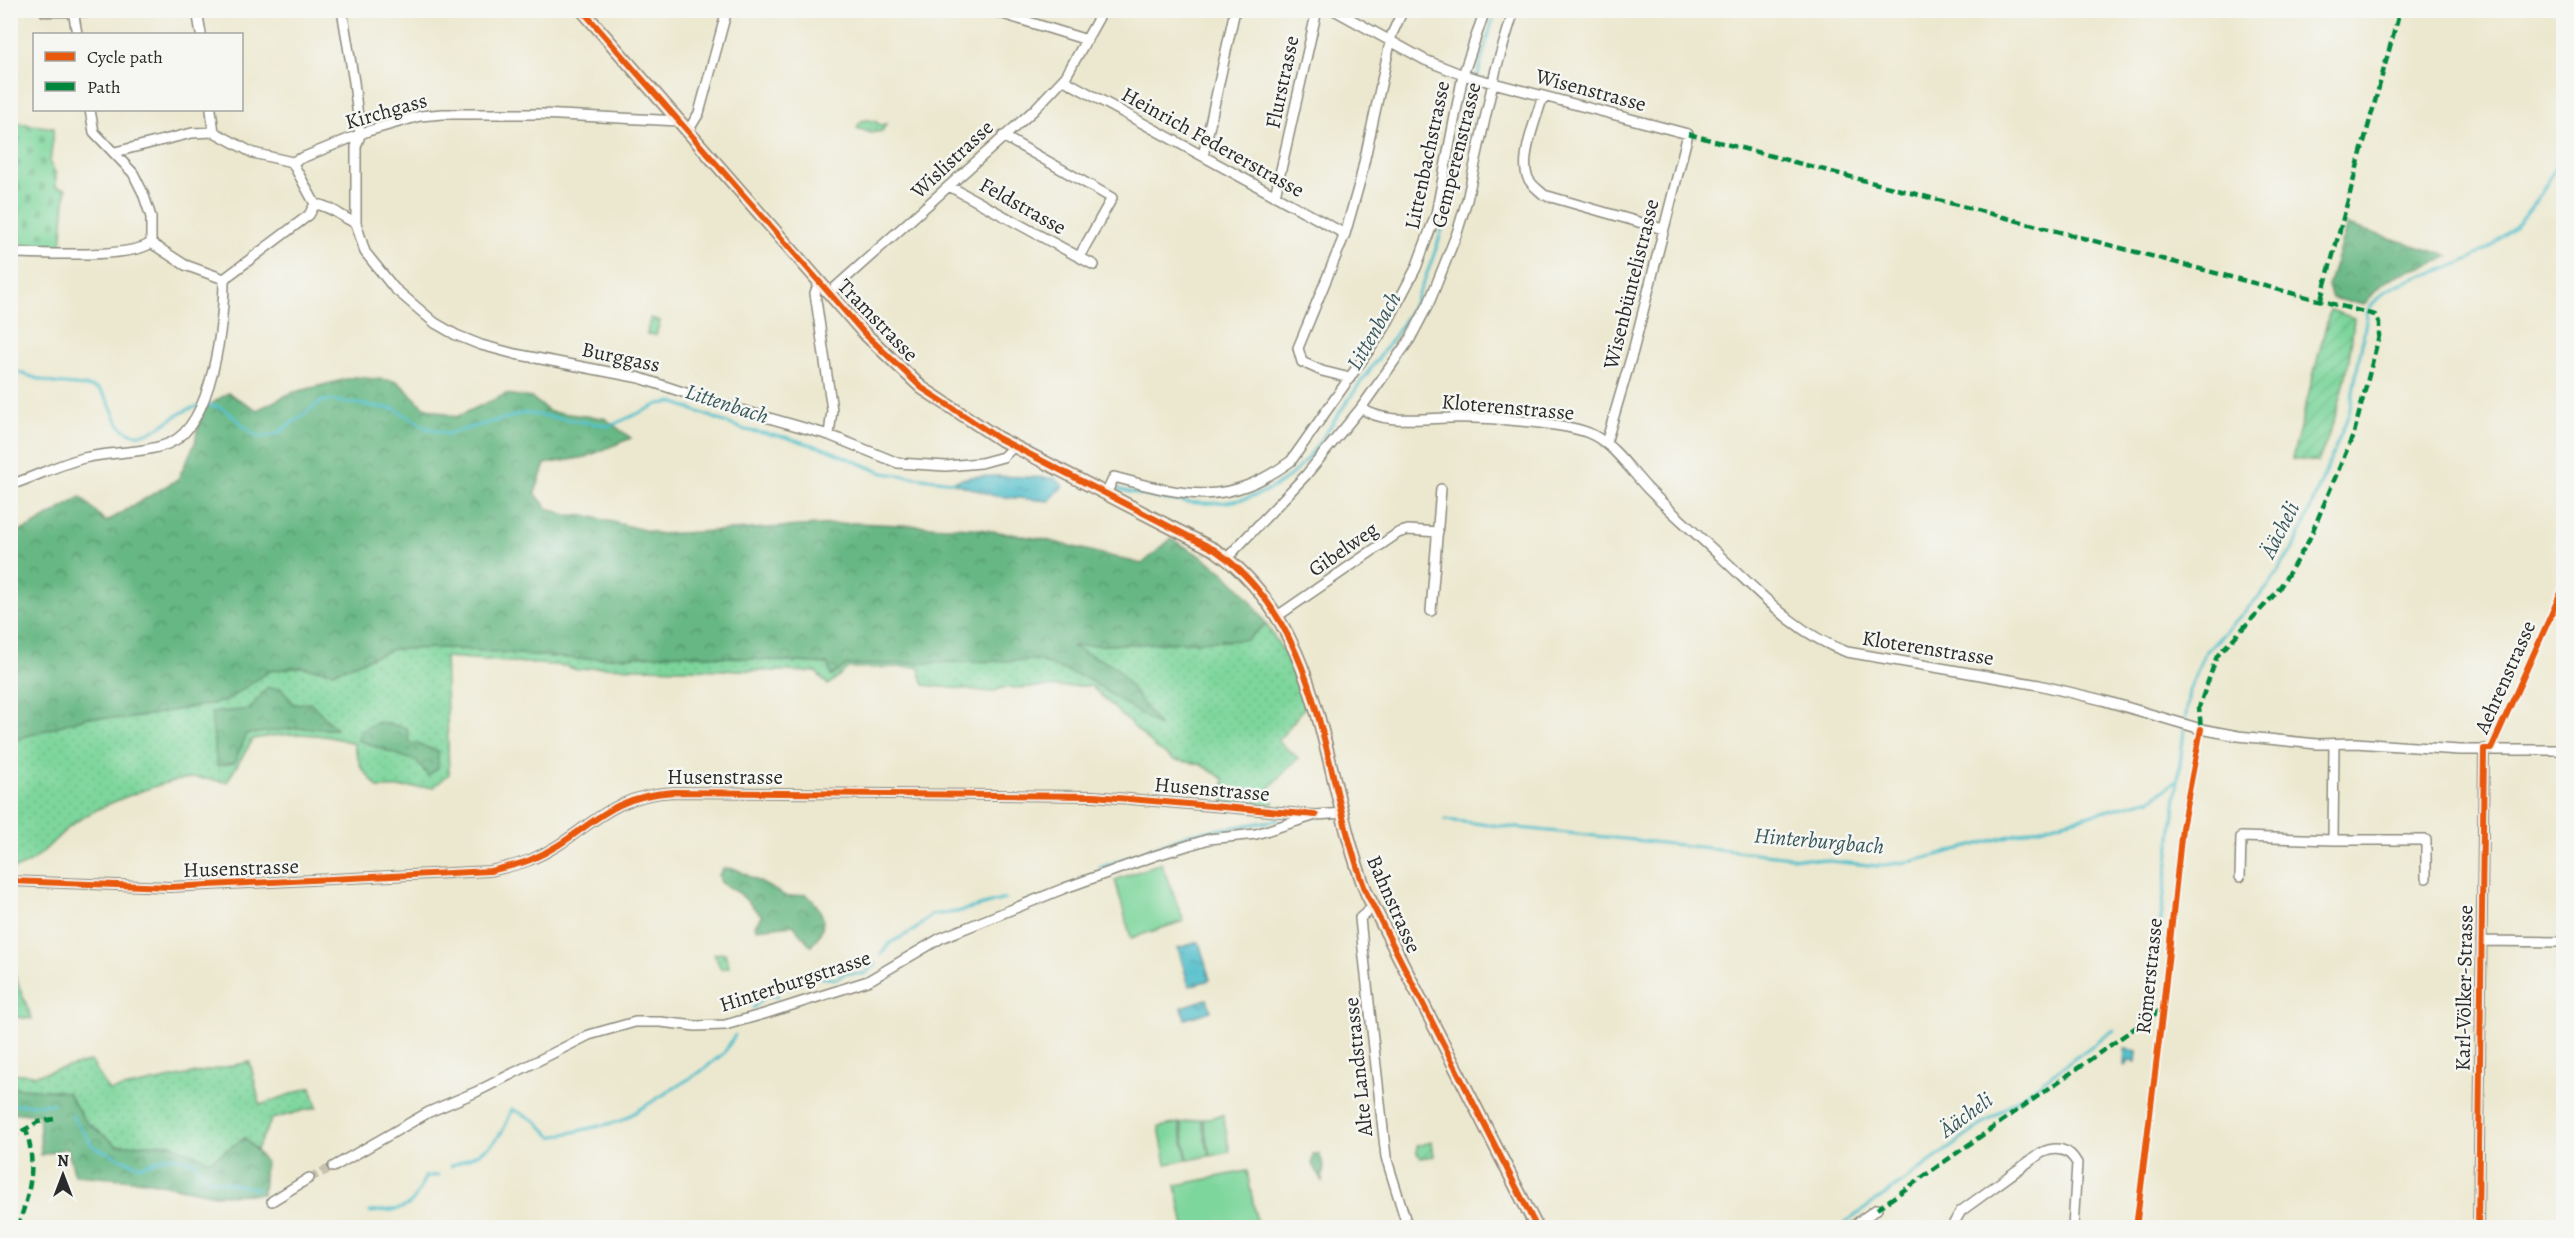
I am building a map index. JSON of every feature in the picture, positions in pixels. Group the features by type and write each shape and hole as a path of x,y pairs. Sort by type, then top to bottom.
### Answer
{"main road":[{"path":"45,10 86,11"},
{"name":"Tramstrasse","path":"582,10 819,282 881,350 922,388 963,417 1014,446 1227,558"},
{"name":"Bahnstrasse","path":"1227,558 1246,575 1276,617 1298,658 1318,714 1356,865 1373,907 1537,1227"}],"street":[{"path":"197,10 201,33"},
{"name":"Burggass","path":"342,10 360,135 356,147 356,223 365,252 372,264 394,288 435,323 456,335 515,354 620,372 829,435 884,459 921,465 981,463 1003,457 1014,446"},
{"path":"688,131 699,113 726,10"},
{"path":"990,10 1087,40"},
{"name":"Wislistrasse","path":"829,293 1034,110 1064,80 1103,10"},
{"path":"1203,156 1235,10"},
{"name":"Flurstrasse","path":"1275,196 1317,10"},
{"name":"Wisenstrasse","path":"1334,10 1390,42 1467,76 1688,134"},
{"path":"1350,378 1302,362 1298,348 1345,234 1360,181 1390,42 1403,10"},
{"name":"Littenbachstrasse","path":"1106,494 1114,477 1157,489 1203,496 1242,489 1269,477 1291,461 1394,314 1425,246 1441,192 1467,76 1485,10"},
{"name":"Gemperenstrasse","path":"1227,558 1306,475 1363,410 1410,339 1445,265 1467,200 1489,82 1514,10"},
{"path":"1705,10 1710,10"},
{"path":"73,11 77,33"},
{"name":"Heinrich Federerstrasse","path":"1064,80 1345,234"},
{"path":"1543,96 1525,163 1528,179 1536,188 1544,195 1663,229"},
{"path":"90,111 94,132 133,173 143,193 151,217 151,243"},
{"path":"211,111 214,132"},
{"name":"Kirchgass","path":"292,162 360,135 420,116 540,114 679,121"},
{"path":"115,152 192,133 214,132 253,153 292,162 315,204"},
{"name":"Wisenbüntelistrasse","path":"1606,443 1633,351 1688,134"},
{"name":"Feldstrasse","path":"1003,136 1115,200 1079,257"},
{"name":"Feldstrasse","path":"949,186 1094,265"},
{"path":"315,204 329,206 343,217 356,223"},
{"path":"224,279 309,215 315,204"},
{"path":"10,253 123,252 142,250 151,243"},
{"path":"151,243 185,265 224,279"},
{"path":"10,485 84,458 151,449 171,443 186,431 196,415 218,353 224,311 224,279"},
{"path":"819,282 815,293 832,410 829,435"},
{"name":"Kloterenstrasse","path":"1363,410 1373,416 1389,418 1461,418 1568,426 1591,433 1606,443 1650,490 1767,600 1809,636 1824,644 1882,660 2039,685 2176,722 2238,736 2334,744 2564,750"},
{"path":"1431,611 1441,489"},
{"name":"Gibelweg","path":"1276,617 1398,533 1408,530 1438,532"},
{"path":"2333,840 2334,744"},
{"name":"Karl-Völker-Strasse","path":"2478,1227 2484,749"},
{"name":"Husenstrasse","path":"10,881 170,887 490,872 531,860 625,801 650,794 674,792 1094,796 1316,815"},
{"name":"Hinterburgstrasse","path":"333,1167 429,1112 476,1092 589,1035 635,1022 696,1026 725,1025 765,1014 868,981 941,938 1102,874 1209,839 1256,834 1316,815 1344,813"},
{"path":"2240,877 2241,837 2426,840 2426,878"},
{"name":"Alte Landstrasse","path":"1373,907 1360,918 1363,948 1386,1157 1408,1227"},
{"name":"Karl-Völker-Strasse","path":"2481,941 2564,942"},
{"path":"1952,1227 1961,1211 2041,1153 2054,1148 2069,1152 2077,1162 2073,1227"},
{"path":"272,1201 309,1178"},
{"path":"1851,1227 1877,1209"}],"green space":[{"path":"875,121 880,125 886,124 882,131 871,133 857,128 860,122"},
{"path":"10,122 54,128 50,163 56,174 56,187 66,189 61,247 11,244"},
{"path":"2347,225 2449,256 2394,277 2380,287 2364,305 2332,298 2328,286"},
{"path":"2330,310 2354,318 2342,392 2318,462 2292,459"},
{"path":"650,318 660,321 656,335 647,334"},
{"path":"355,377 397,381 424,407 456,417 506,394 532,398 550,412 604,418 631,438 586,457 545,464 535,493 547,508 566,515 588,516 661,534 854,523 973,528 1042,539 1142,564 1171,539 1213,564 1225,574 1247,596 1266,624 1246,640 1072,646 1116,667 1160,727 1088,679 1037,660 847,665 831,676 828,664 682,654 579,659 449,648 394,649 334,672 301,667 269,671 226,701 126,719 88,717 11,741 11,535 32,526 81,497 106,522 178,479 195,443 201,411 228,393 257,410 291,393"},
{"path":"1266,624 1286,656 1305,707 1278,741 1298,758 1271,786 1273,805 1223,802 1224,779 1200,764 1174,760 1156,748 1091,686 1002,688 992,692 924,685 918,667 848,668 828,685 816,672 600,667 576,670 566,666 445,657 449,774 434,787 378,788 361,767 353,743 340,739 303,734 253,739 227,782 199,778 182,779 118,800 77,821 30,862 11,869 10,741 88,717 127,719 226,701 269,671 301,667 334,671 393,649 449,648 579,659 682,654 828,664 832,676 847,665 1037,660 1088,679 1158,725 1070,646 1246,640","holes":["282,689 293,704 335,729 298,728 246,734","358,740 409,742 438,751 418,762"]},
{"path":"267,688 282,689 293,704 311,703 336,729 298,728 247,734 234,763 217,766 211,713 250,709"},
{"path":"378,722 407,728 409,742 438,751 438,768 428,776 418,762 358,740 360,731"},
{"path":"1161,863 1184,921 1131,938 1115,880"},
{"path":"724,868 736,869 787,897 806,894 818,907 823,919 823,926 817,939 811,946 793,925 756,929 755,925 762,916 739,893 721,883 719,875"},
{"path":"725,953 729,967 721,969 714,954"},
{"path":"13,971 32,1019 11,1016 11,972"},
{"path":"91,1061 109,1091 250,1062 260,1105 311,1087 317,1107 272,1119 256,1150 245,1138 210,1161 170,1144 117,1145 85,1121 67,1092 11,1087 10,1073 35,1075"},
{"path":"11,1087 67,1092 85,1121 117,1145 170,1144 210,1161 245,1138 265,1161 263,1194 215,1195 145,1181 75,1175 67,1148 41,1155 39,1115 11,1112"},
{"path":"1223,1115 1230,1152 1210,1156 1203,1119"},
{"path":"1201,1119 1209,1156 1188,1160 1181,1123"},
{"path":"1179,1123 1187,1160 1166,1164 1159,1127"},
{"path":"1432,1142 1434,1156 1421,1158 1417,1153 1417,1146"},
{"path":"1313,1154 1319,1154 1324,1166 1322,1181 1312,1164"},
{"path":"1247,1171 1257,1223 1231,1227 1184,1227 1176,1185"}],"water":[{"path":"969,477 1055,478 1063,486 1049,501 995,496 951,482"},
{"path":"1199,942 1210,980 1189,986 1178,948"},
{"path":"1207,999 1211,1011 1185,1019 1182,1007"},
{"path":"2125,1049 2137,1051 2136,1062 2128,1061 2127,1066 2124,1066"}],"waterway":[{"name":"Littenbach","path":"1118,489 1192,503 1240,500 1263,492 1285,480 1311,454 1398,330 1420,290 1444,221 1485,45 1496,10"},
{"name":"Äächeli","path":"2145,1008 2152,993 2189,690 2205,653 2267,588 2296,544 2349,414 2368,310 2386,291 2410,280 2461,263 2479,254 2512,229 2526,214 2549,180 2564,143"},
{"name":"Littenbach","path":"10,370 54,383 95,388 106,397 119,424 131,433 151,432 180,414 202,406 221,408 259,437 275,435 321,402 328,400 395,409 427,428 447,434 525,413 610,426 659,404 673,402 745,430 785,437 826,449 883,473 953,482"},
{"name":"Hinterburgbach","path":"1445,820 1877,866 1914,861 2151,799 2178,780"},
{"name":"Hinterburgbach","path":"1100,868 1190,834 1278,820"},
{"name":"Hinterburgbach","path":"881,954 890,943 916,929 931,915 957,912 1005,899"},
{"name":"Hinterburgbach","path":"790,988 812,976 836,979 845,973 864,974 876,964"},
{"name":"Hinterburgbach","path":"753,1008 767,995 778,996"},
{"name":"Äächeli","path":"1838,1228 2114,1030"},
{"name":"Hinterburgbach","path":"451,1166 490,1146 502,1131 512,1109 536,1121 552,1137 621,1121 700,1072 724,1053 735,1035"},
{"name":"Hinterburgbach","path":"10,1105 54,1104"},
{"name":"Hinterburgbach","path":"72,1116 93,1146 124,1160 141,1166 169,1156 193,1161 208,1179 257,1189"},
{"name":"Hinterburgbach","path":"370,1212 400,1209 406,1206 416,1197 425,1177 438,1175"}],"tunnel":[{"path":"309,1178 333,1167"}],"marked path":[{"path":"2321,299 2400,10"},
{"path":"1688,134 2375,315 2379,323 2379,336 2354,433 2308,542 2277,592 2217,656 2199,707 2201,729"},
{"path":"1877,1209 2162,1009"},
{"path":"10,1138 38,1122 54,1119"},
{"path":"17,1228 30,1179 31,1155 26,1130"}],"cycle path":[{"path":"582,10 864,333 922,388 998,438 1215,550 1252,582 1280,620 1300,663 1316,708 1352,849 1367,894 1537,1228"},
{"name":"Aehrenstrasse","path":"2478,1228 2484,749 2491,749 2564,586"},
{"name":"Römerstrasse","path":"2136,1228 2182,828 2201,729"},
{"path":"10,881 170,887 490,871 525,862 550,850 612,809 629,801 649,795 674,792 1094,796 1316,815"}]}
